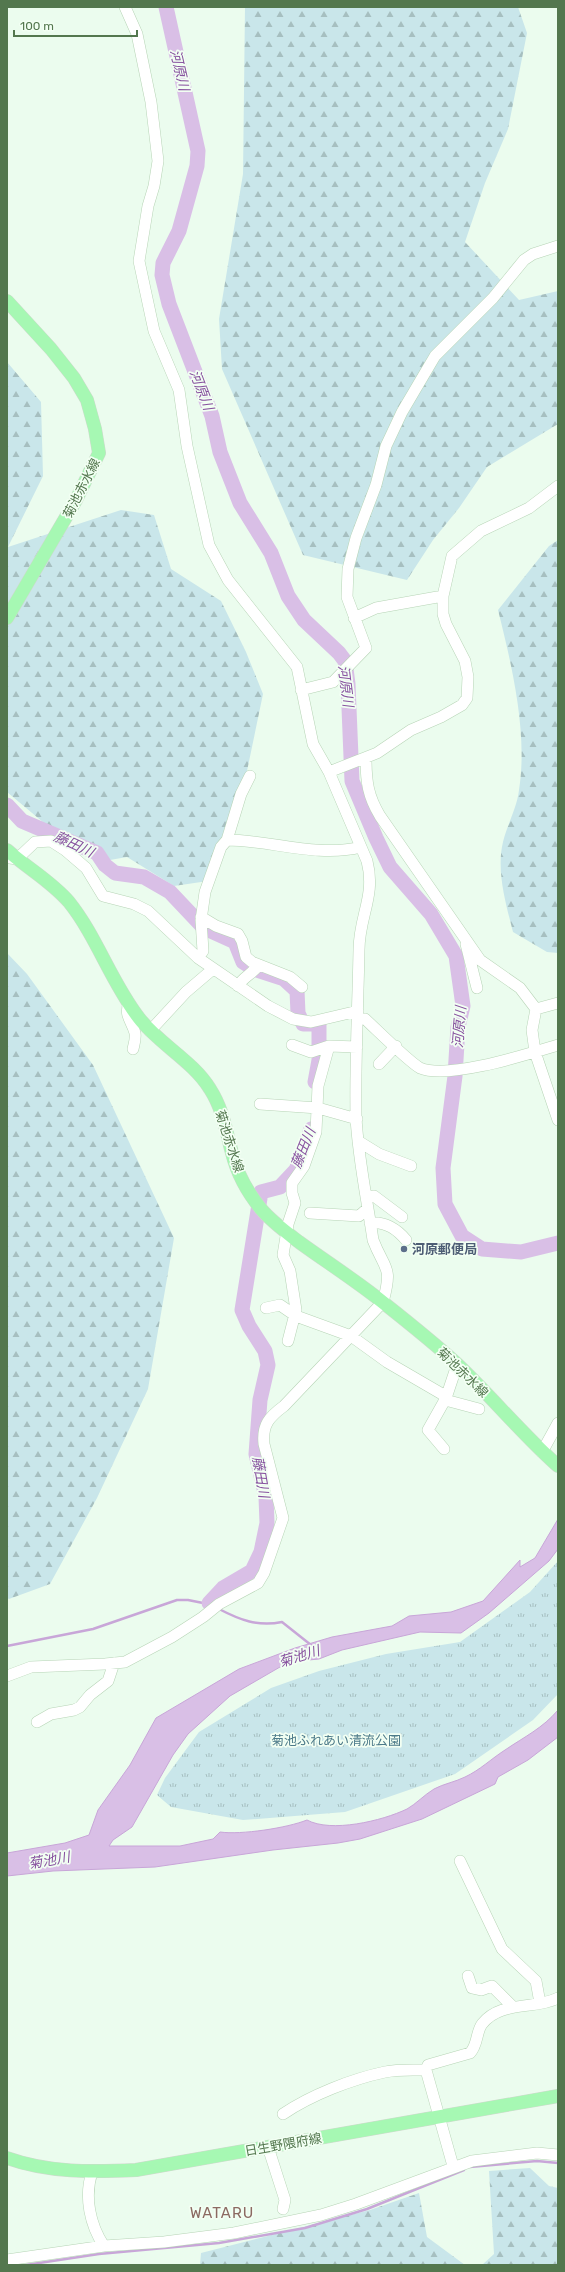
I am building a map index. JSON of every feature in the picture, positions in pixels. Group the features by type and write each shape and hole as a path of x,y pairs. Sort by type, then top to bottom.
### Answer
{"main road":[{"name":"菊池赤水線","path":"7,301 51,349 74,378 87,400 96,428 99,453 76,500 7,618"},
{"name":"菊池赤水線","path":"10,856 40,874 68,902 92,937 129,1003 150,1031 196,1072 209,1087 226,1123 233,1155 249,1193 267,1216 286,1232 383,1302 457,1365 542,1452 558,1466"},
{"name":"日生野隈府線","path":"7,2158 28,2165 92,2172 151,2168 558,2096"}],"street":[{"path":"7,1676 31,1667 125,1662 172,1637 203,1617 219,1604 258,1583 264,1573 283,1518 264,1444 263,1432 266,1421 284,1406 383,1302 389,1274 373,1240 356,1119 359,935 371,886 367,861 329,772 313,744 297,667 228,580 209,545 187,446 179,390 154,331 139,261 148,206 154,186 158,161 151,102 137,34 125,7"},
{"path":"301,690 333,682 366,648 347,597 348,569 354,544 376,485 386,446 402,412 434,356 492,298 524,260 532,254 558,246"},
{"path":"329,772 366,758 411,730 455,710 467,698 468,677 465,661 446,624 443,596 452,556 481,531 529,508 558,486"},
{"path":"354,618 376,608 443,596"},
{"path":"366,758 366,778 370,800 403,851 480,960 520,988 536,1009 532,1030 535,1052 558,1120"},
{"path":"198,958 202,952 201,917 205,892 221,847 227,840 241,794 250,776"},
{"path":"227,840 244,840 313,850 351,849 361,847"},
{"path":"10,856 35,842 51,841 65,850 86,868 103,896 134,904 148,911 198,958 238,986 293,1019 311,1022 358,1015 365,1019 419,1067 437,1072 484,1065 535,1052 558,1044"},
{"path":"201,917 216,926 238,934 242,941 246,957 258,966 290,977 302,987"},
{"path":"467,940 466,944 478,988"},
{"path":"238,986 242,980 251,975 258,966"},
{"path":"150,1031 186,992 213,969"},
{"path":"536,1009 558,1002"},
{"path":"129,1003 126,1010 135,1039 133,1049"},
{"path":"292,1046 312,1052 329,1046 357,1047"},
{"path":"288,1341 296,1316 290,1271 284,1255 286,1232 295,1203 292,1193 292,1183 304,1166 316,1132 318,1086 329,1046"},
{"path":"379,1064 396,1046"},
{"path":"260,1104 318,1108 356,1119"},
{"path":"358,1141 379,1154 411,1166"},
{"path":"310,1213 359,1216 367,1202 374,1196 402,1217"},
{"path":"370,1223 381,1221 401,1234 406,1240"},
{"path":"266,1308 280,1305 296,1316 351,1336 387,1362 449,1401 479,1409"},
{"path":"444,1449 428,1430 446,1398 457,1365"},
{"path":"542,1452 558,1423"},
{"path":"37,1722 51,1714 74,1710 80,1706 90,1695 108,1681 114,1663"},
{"path":"460,1861 502,1949 536,1981 540,2003"},
{"path":"468,1976 472,1988 481,1990 492,1986 513,2007"},
{"path":"453,2166 426,2070 428,2065 470,2053 474,2048 482,2024 494,2015 513,2007 540,2003 558,1998"},
{"path":"283,2114 304,2101 338,2087 386,2071 426,2070"},
{"path":"268,2147 285,2200 283,2209"},
{"path":"7,2260 104,2246 164,2242 234,2233 314,2216 356,2204 453,2166 472,2161 530,2154 558,2155"},
{"path":"92,2172 88,2186 92,2223 104,2246"}],"green space":[{"path":"245,7 518,7 527,33 508,129 485,183 465,242 519,300 558,291 558,424 487,467 459,508 433,540 407,580 303,555 222,369 219,319 243,174"},
{"path":"7,362 41,402 43,476 8,547 121,510 154,515 171,569 221,601 246,652 263,694 247,771 208,881 174,886 127,857 110,860 44,823 7,792"},
{"path":"558,540 558,953 547,952 513,932 501,876 501,853 503,842 518,797 521,768 521,746 517,700 498,610 549,546"},
{"path":"7,953 27,974 93,1065 174,1238 148,1389 97,1498 50,1584 9,1599 7,1598"},
{"name":"菊池ふれあい清流公園","path":"558,1561 558,1694 533,1720 455,1774 345,1812 243,1820 171,1807 157,1795 165,1778 199,1732 271,1688 319,1671 386,1654 460,1642 530,1592"},
{"path":"530,2168 549,2186 558,2188 558,2265 482,2265 494,2254 489,2171"},
{"path":"419,2193 427,2237 465,2265 200,2265 201,2253 370,2210"}],"water":[{"name":"菊池川","path":"558,1519 558,1549 549,1561 489,1613 461,1633 420,1632 342,1650 319,1659 298,1661 280,1667 230,1696 188,1734 173,1755 132,1827 113,1840 109,1846 180,1846 213,1839 220,1832 240,1833 264,1830 288,1826 307,1820 317,1824 343,1825 357,1824 384,1818 414,1805 434,1789 461,1779 476,1771 500,1753 540,1727 558,1710 558,1737 528,1760 498,1777 495,1784 422,1819 360,1839 155,1867 53,1871 7,1876 7,1853 65,1843 89,1835 98,1810 130,1765 156,1718 239,1669 295,1648 332,1637 392,1626 409,1616 451,1612 483,1601 520,1560 520,1567 535,1558"}],"waterway":[{"name":"河原川","path":"166,7 198,151 197,166 179,231 163,263 162,275 169,304 212,416 220,452 240,503 271,553 288,596 304,620 339,653 345,661 348,684 352,781 376,838 390,867 431,914 456,956 463,1006 458,1027 455,1076 443,1168 445,1204 462,1236 482,1249 521,1252 558,1243"},
{"name":"藤田川","path":"7,805 22,821 97,853 105,865 115,873 144,877 170,892 204,928 235,942 243,962 254,969 284,979 297,991 298,1013 303,1024 319,1024 319,1060 315,1082"},
{"name":"藤田川","path":"209,1603 223,1588 252,1571 261,1552 267,1523 266,1497 256,1454 260,1400 268,1365 265,1351 249,1326 242,1310 261,1192 280,1187 296,1170 311,1129"},
{"path":"7,1646 93,1629 177,1600 188,1600 213,1605"},
{"name":"菊池川","path":"219,1609 249,1622 265,1624 282,1622 311,1645"},
{"path":"470,2167 537,2161 558,2163"},
{"path":"26,2265 99,2254 219,2243 305,2228 367,2209 464,2170"}],"place":[{"name":"河原郵便局","path":"404,1249"}],"district":[{"name":"WATARU","path":"222,2213"}]}
